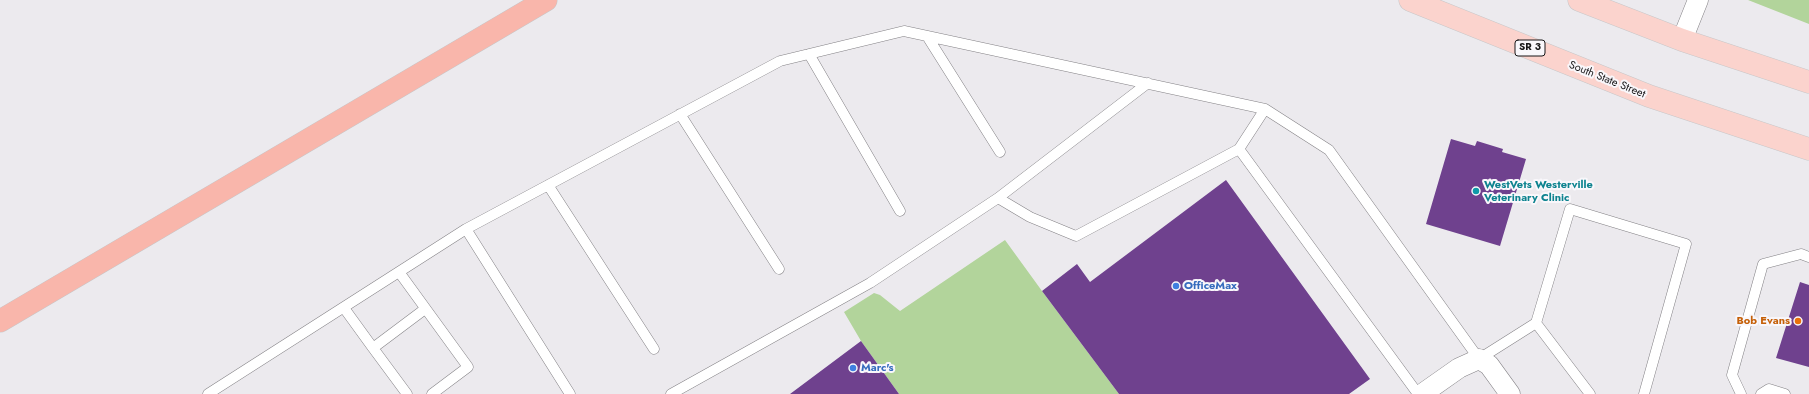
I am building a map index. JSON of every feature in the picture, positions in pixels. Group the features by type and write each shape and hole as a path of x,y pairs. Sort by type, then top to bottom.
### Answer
{"highway":[{"path":"0,321 373,100 546,0"}],"main road":[{"name":"South State Street","path":"1410,0 1649,96 1809,149"},
{"path":"1579,0 1682,40 1809,82"}],"street":[{"path":"1682,40 1698,0"},
{"path":"1422,394 1459,368 1479,359 1489,365 1510,394"}],"lane":[{"path":"208,394 466,229 780,61 904,31 1265,109 1329,150 1479,359 1536,323 1570,209 1686,244 1644,394"},
{"path":"927,36 1000,152"},
{"path":"809,54 900,211"},
{"path":"670,394 870,283 998,198 1148,84"},
{"path":"998,198 1030,217 1076,236 1239,149 1265,109"},
{"path":"680,114 779,269"},
{"path":"1239,149 1418,394"},
{"path":"548,185 654,349"},
{"path":"466,229 570,394"},
{"path":"1741,394 1732,375 1763,264 1801,254 1809,257"},
{"path":"399,272 468,367 432,394"},
{"path":"344,308 407,394"},
{"path":"373,348 425,309"},
{"path":"1536,323 1590,394"},
{"path":"1761,394 1769,390 1785,394"}],"green space":[{"path":"1748,0 1809,0 1809,24"},
{"path":"1005,240 1119,394 899,394 861,341 844,312 874,293 880,295 900,311"}],"building":[{"name":"WestVets Westerville Veterinary Clinic","path":"1451,139 1475,146 1477,141 1503,149 1502,152 1526,159 1500,246 1426,224"},
{"name":"OfficeMax","path":"1226,180 1370,379 1349,394 1119,394 1042,291 1077,264 1090,282"},
{"name":"Bob Evans","path":"1800,282 1809,285 1809,367 1776,358"},
{"name":"Marc's","path":"861,341 899,394 790,394"}],"place":[{"name":"WestVets Westerville Veterinary Clinic","path":"1476,191"},
{"name":"OfficeMax","path":"1176,286"},
{"name":"Bob Evans","path":"1798,321"},
{"name":"Marc's","path":"853,368"}]}
